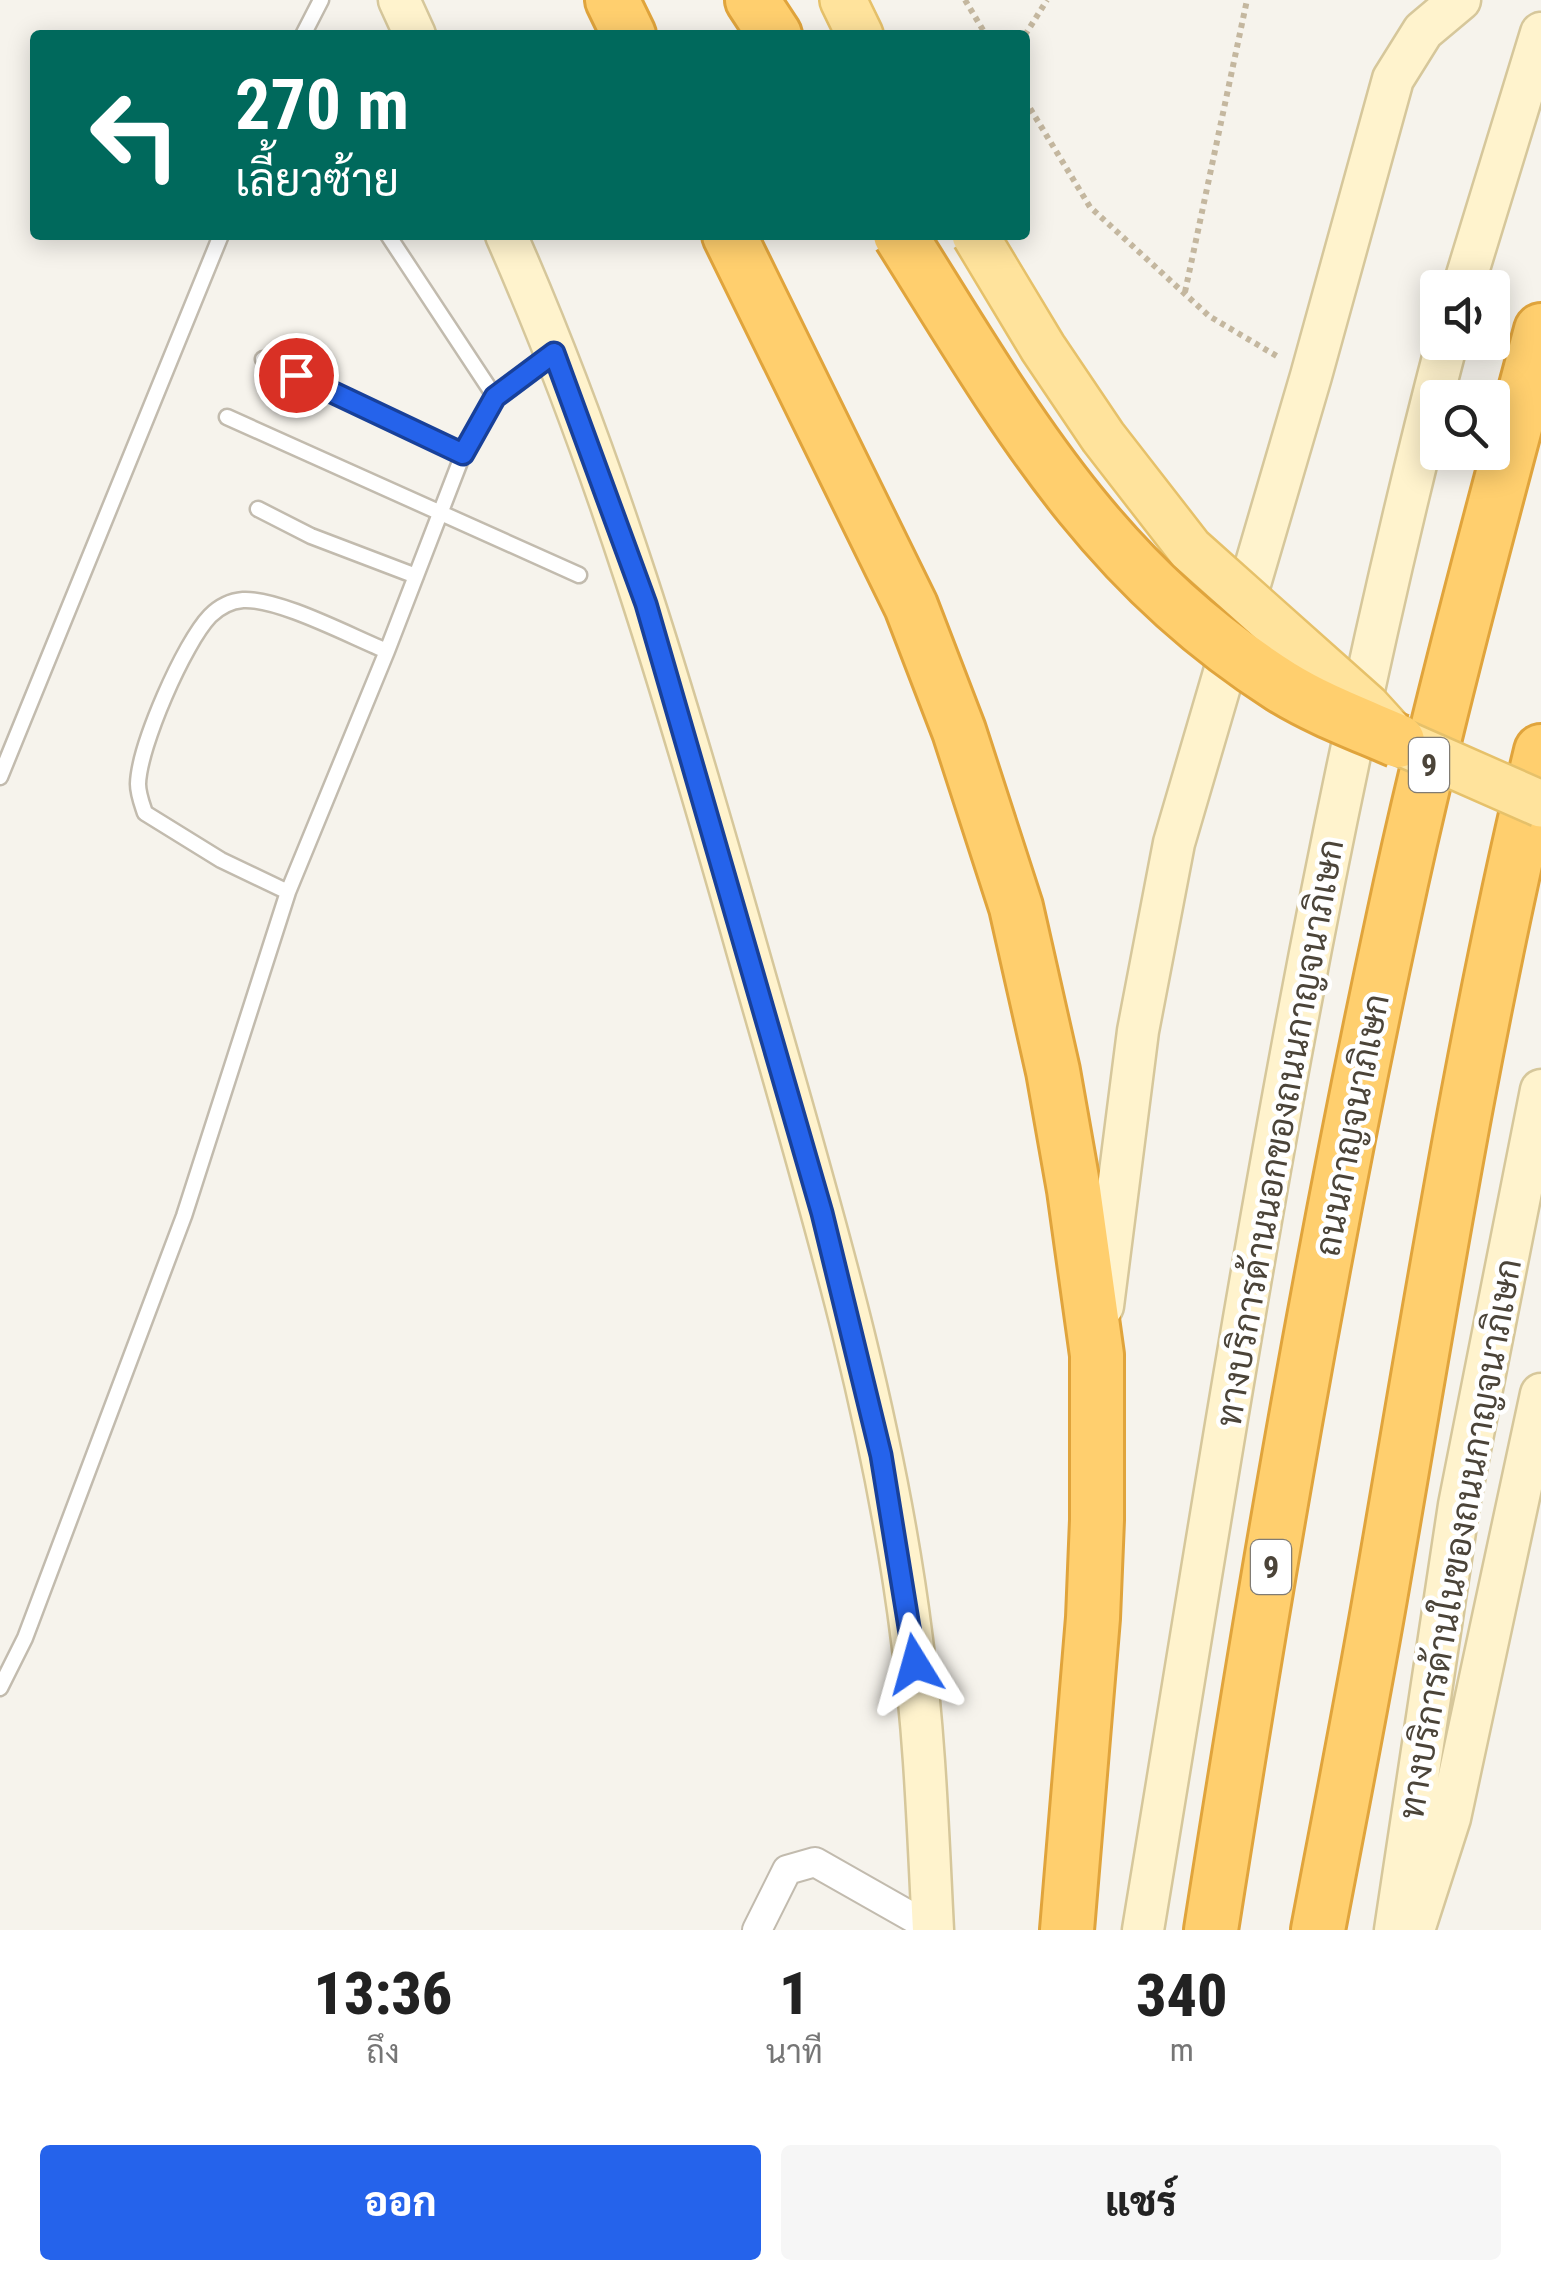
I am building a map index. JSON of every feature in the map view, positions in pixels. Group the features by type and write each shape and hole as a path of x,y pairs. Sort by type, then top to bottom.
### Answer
{"highway":[{"path":"612,0 627,30"},
{"path":"752,0 771,30"},
{"path":"732,240 911,606 1016,907 1053,1072 1097,1355 1093,1618 1067,1930"},
{"path":"903,240 1024,432 1116,550 1182,612 1282,686 1398,741"},
{"name":"ถนนกาญจนาภิเษก","path":"1211,1930 1255,1652 1335,1204 1394,917 1461,634 1541,330"},
{"path":"1318,1930 1444,1223 1541,751"}],"main road":[{"path":"399,0 414,30"},
{"path":"843,0 858,30"},
{"path":"1097,1355 1138,1031 1174,843 1394,79 1423,31 1460,0"},
{"path":"1469,270 1541,33"},
{"path":"508,240 646,604 850,1320 881,1455 912,1638 933,1929"},
{"path":"978,240 1103,436 1190,549 1367,707 1398,741 1541,804"},
{"name":"ทางบริการด้านนอกของถนนกาญจนาภิเษก","path":"1143,1930 1265,1193 1308,962 1374,643 1442,360"},
{"name":"ทางบริการด้านในของถนนกาญจนาภิเษก","path":"1395,1930 1459,1505 1541,1090"},
{"path":"1414,1930 1450,1818 1541,1394"}],"street":[{"path":"758,1930 787,1870 815,1862 933,1929"}],"lane":[{"path":"306,30 321,0"},
{"path":"0,776 219,240"},
{"path":"391,240 495,397"},
{"path":"0,1688 25,1638 177,1235 288,892 463,454 495,397 554,353"},
{"path":"263,359 463,454"},
{"path":"228,416 579,575"},
{"path":"258,508 312,536 416,576"},
{"path":"288,892 221,860 145,813 138,782 157,716 185,652 210,616 229,602 269,604 387,651"}],"path":[{"path":"965,0 983,30"},
{"path":"1028,30 1047,0"},
{"path":"1184,294 1247,0"},
{"path":"1030,108 1090,207 1209,316 1311,376"}],"route":[{"path":"296,375 463,454 495,397 554,353 646,604 822,1213 881,1455 915,1664"}]}
